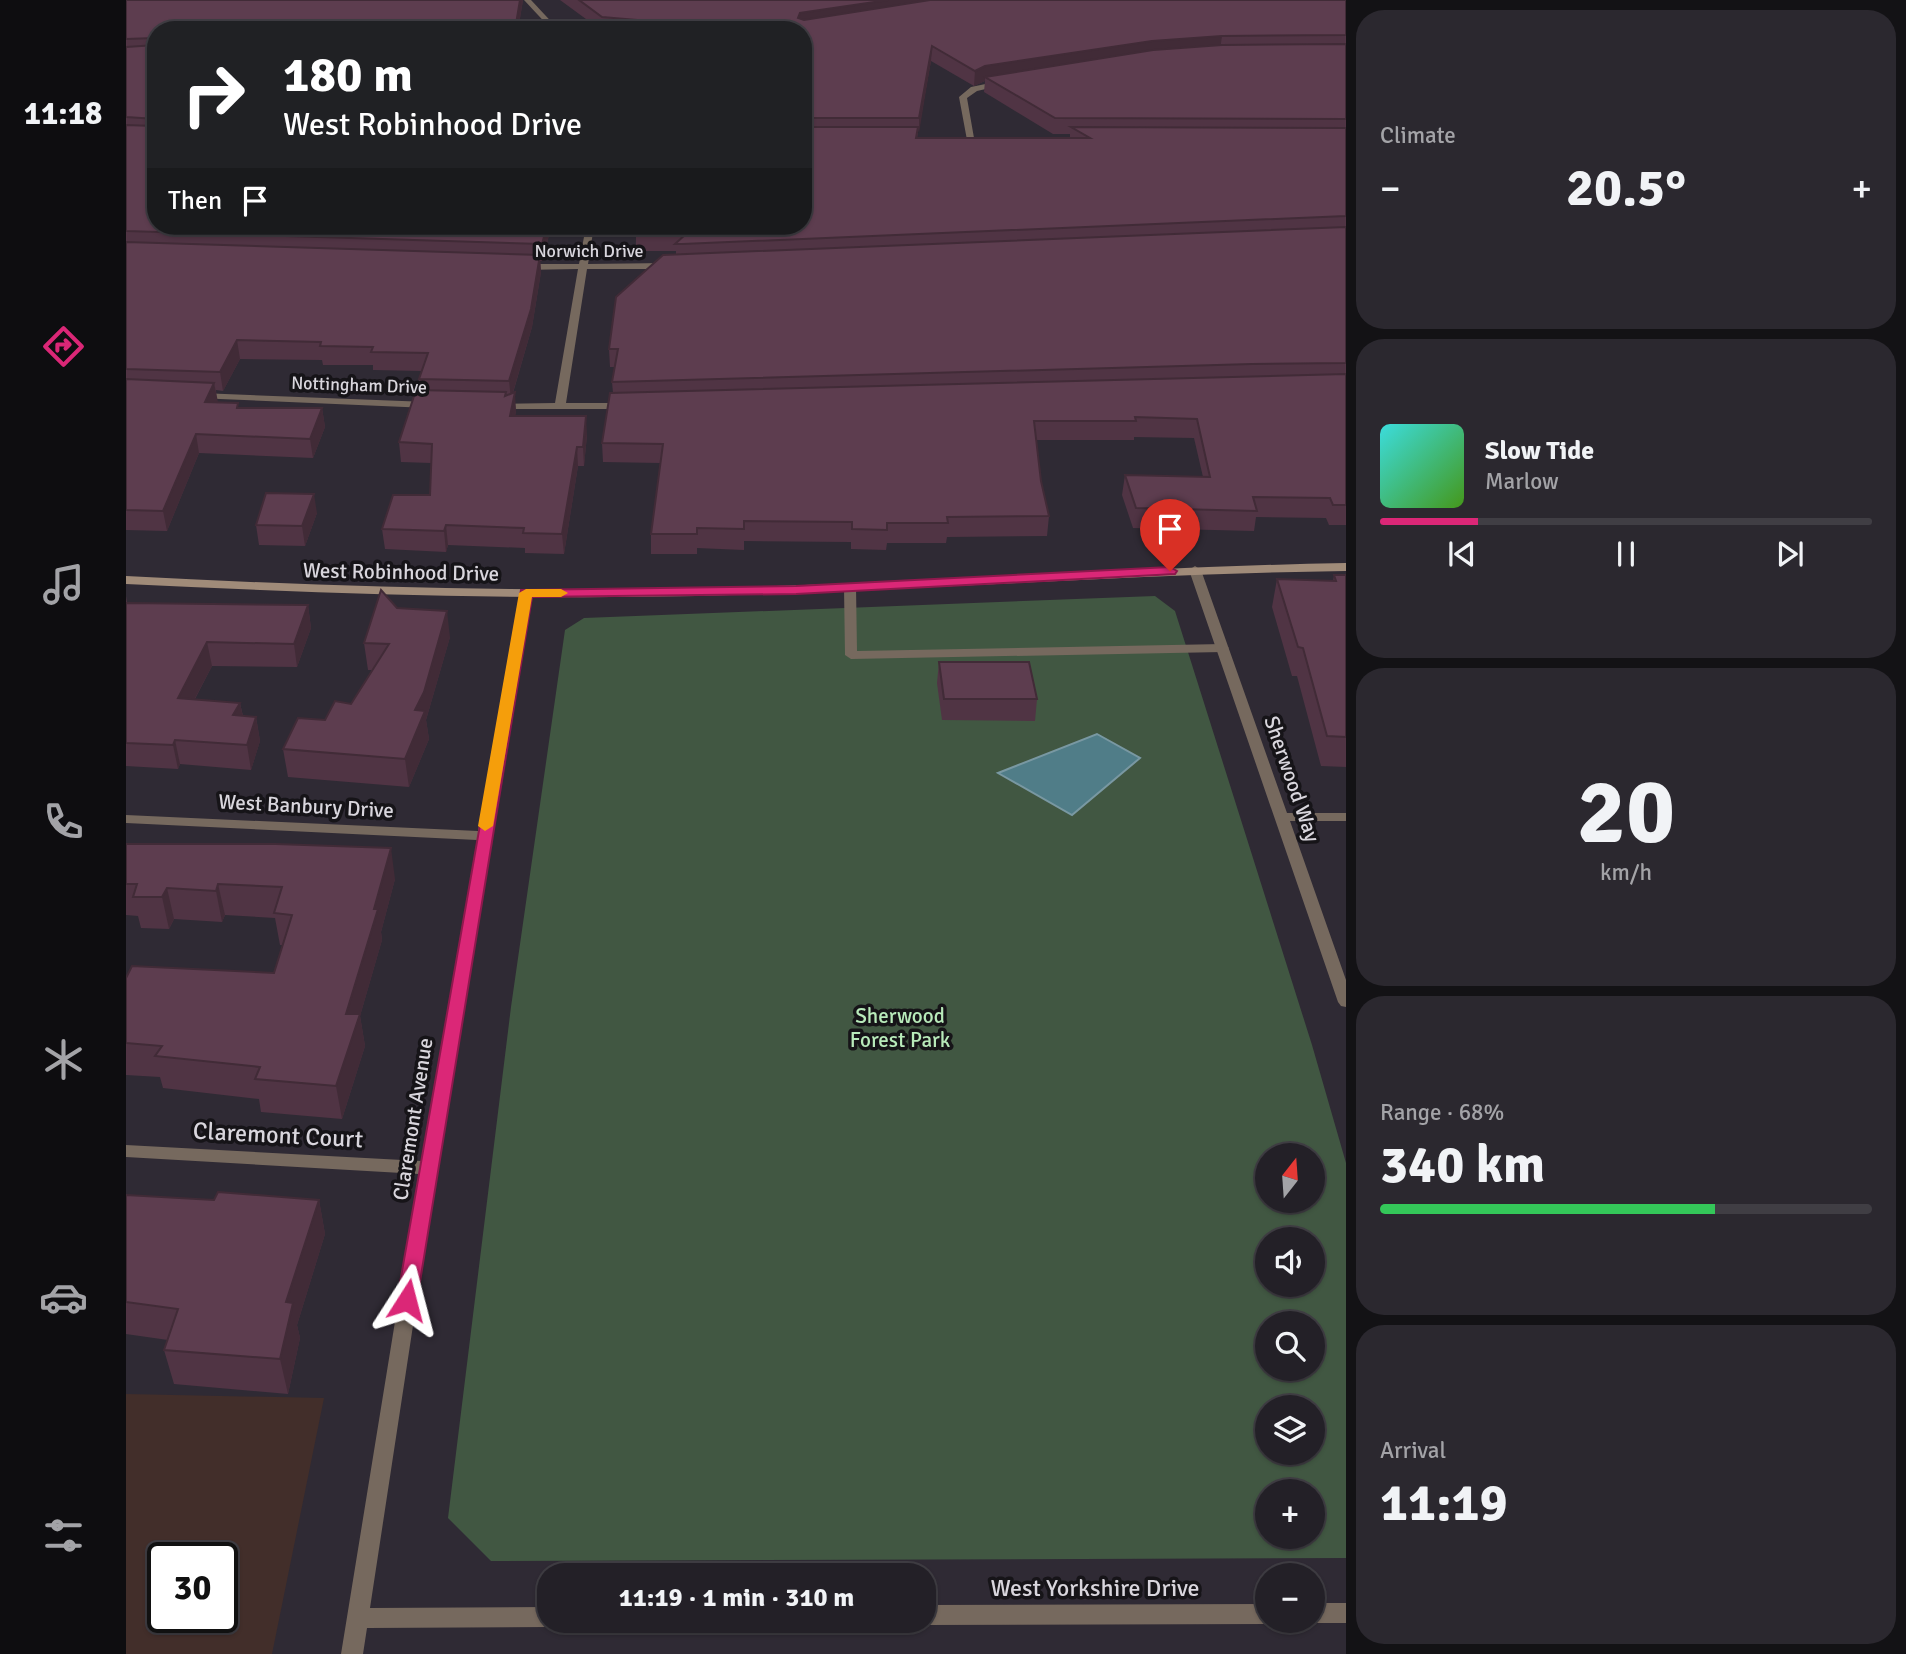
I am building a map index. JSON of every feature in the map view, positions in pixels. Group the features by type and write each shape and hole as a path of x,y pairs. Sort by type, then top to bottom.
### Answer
{"street":[{"path":"527,0 547,21"},
{"path":"970,138 963,97 974,89 1010,82"},
{"path":"956,138 984,138"},
{"path":"560,407 588,235"},
{"name":"Norwich Drive","path":"516,267 680,266"},
{"name":"Nottingham Drive","path":"194,396 442,405"},
{"path":"484,406 641,406"},
{"name":"West Robinhood Drive","path":"126,580 301,589 526,593 850,587 1195,570 1346,567"},
{"name":"Sherwood Way","path":"1195,570 1346,1002"},
{"path":"850,587 851,655 1223,648"},
{"name":"Claremont Avenue","path":"352,1654 428,1168 526,593"},
{"path":"1283,817 1346,817"},
{"name":"West Banbury Drive","path":"126,819 484,835"},
{"name":"Claremont Court","path":"126,1151 428,1168"},
{"path":"1325,1614 1346,1613"},
{"name":"West Yorkshire Drive","path":"936,1615 1255,1614"},
{"path":"358,1618 537,1617"}],"shaded area":[{"path":"126,1394 324,1398 272,1654 126,1654"}],"green space":[{"name":"Sherwood Forest Park","path":"1155,596 1175,611 1312,1045 1346,1163 1346,1558 491,1561 448,1518 511,1007 565,630 584,618"}],"water":[{"path":"1097,734 1140,758 1072,815 998,773"}],"building":[{"path":"126,0 520,0 516,21 147,21 147,38 126,39"},
{"path":"579,0 888,0 800,13 798,18 804,20 930,0 1346,0 1346,35 1222,36 1152,41 985,66 975,71 932,46 919,118 812,118 812,21 649,21 602,17"},
{"path":"1346,44 1346,119 1055,118 985,77 1153,50 1222,45"},
{"path":"147,46 147,118 126,117 126,47"},
{"path":"126,125 147,126 147,232 126,231"},
{"path":"812,127 918,127 916,138 1090,138 1071,127 1346,128 1346,216 675,244 685,235 812,235"},
{"path":"1346,227 1346,363 612,382 618,349 609,349 616,297 663,255"},
{"path":"254,235 544,235 542,244"},
{"path":"126,242 540,255 531,309 509,381 419,379 428,353 371,352 373,347 320,346 321,342 237,340 220,372 126,369"},
{"path":"1346,374 1346,505 1333,505 1330,498 1253,497 1257,511 1136,508 1125,475 1210,477 1197,419 1135,417 1136,421 1034,421 1041,481 1049,516 947,517 948,523 887,523 887,530 852,529 852,522 744,521 744,529 697,528 697,534 651,534 663,444 602,443 610,393"},
{"path":"126,379 214,383 205,402 238,403 237,408 322,408 310,439 196,434 163,511 126,510"},
{"path":"416,390 506,392 505,396 515,392 510,416 586,416 583,447 577,447 562,534 523,533 524,528 446,525 444,531 382,529 393,495 430,495 432,444 399,442"},
{"path":"266,493 314,494 302,526 256,525"},
{"path":"1334,575 1346,575 1346,737 1327,736 1303,648 1298,647 1277,579 1336,581"},
{"path":"381,590 397,608 447,611 424,692 415,710 425,711 405,759 283,749 298,718 325,720 335,701 351,704 389,644 364,643"},
{"path":"126,603 308,605 294,644 207,642 178,698 240,703 233,715 256,717 247,745 175,740 173,745 126,743"},
{"path":"939,662 1029,662 1037,699 944,699"},
{"path":"126,844 276,844 391,848 374,909 378,909 346,1014 360,1014 336,1086 255,1079 260,1067 155,1056 162,1046 126,1043 126,978 132,966 274,973 292,915 274,913 282,887 218,884 216,891 167,888 162,897 133,897 137,884 126,884"},
{"path":"218,1192 319,1200 286,1302 293,1303 280,1359 164,1350 178,1309 126,1302 126,1195 214,1200"}],"slow traffic":[{"path":"485,826 526,593 561,593"}],"route":[{"path":"407,1300 526,593 796,590 1170,571"}]}
